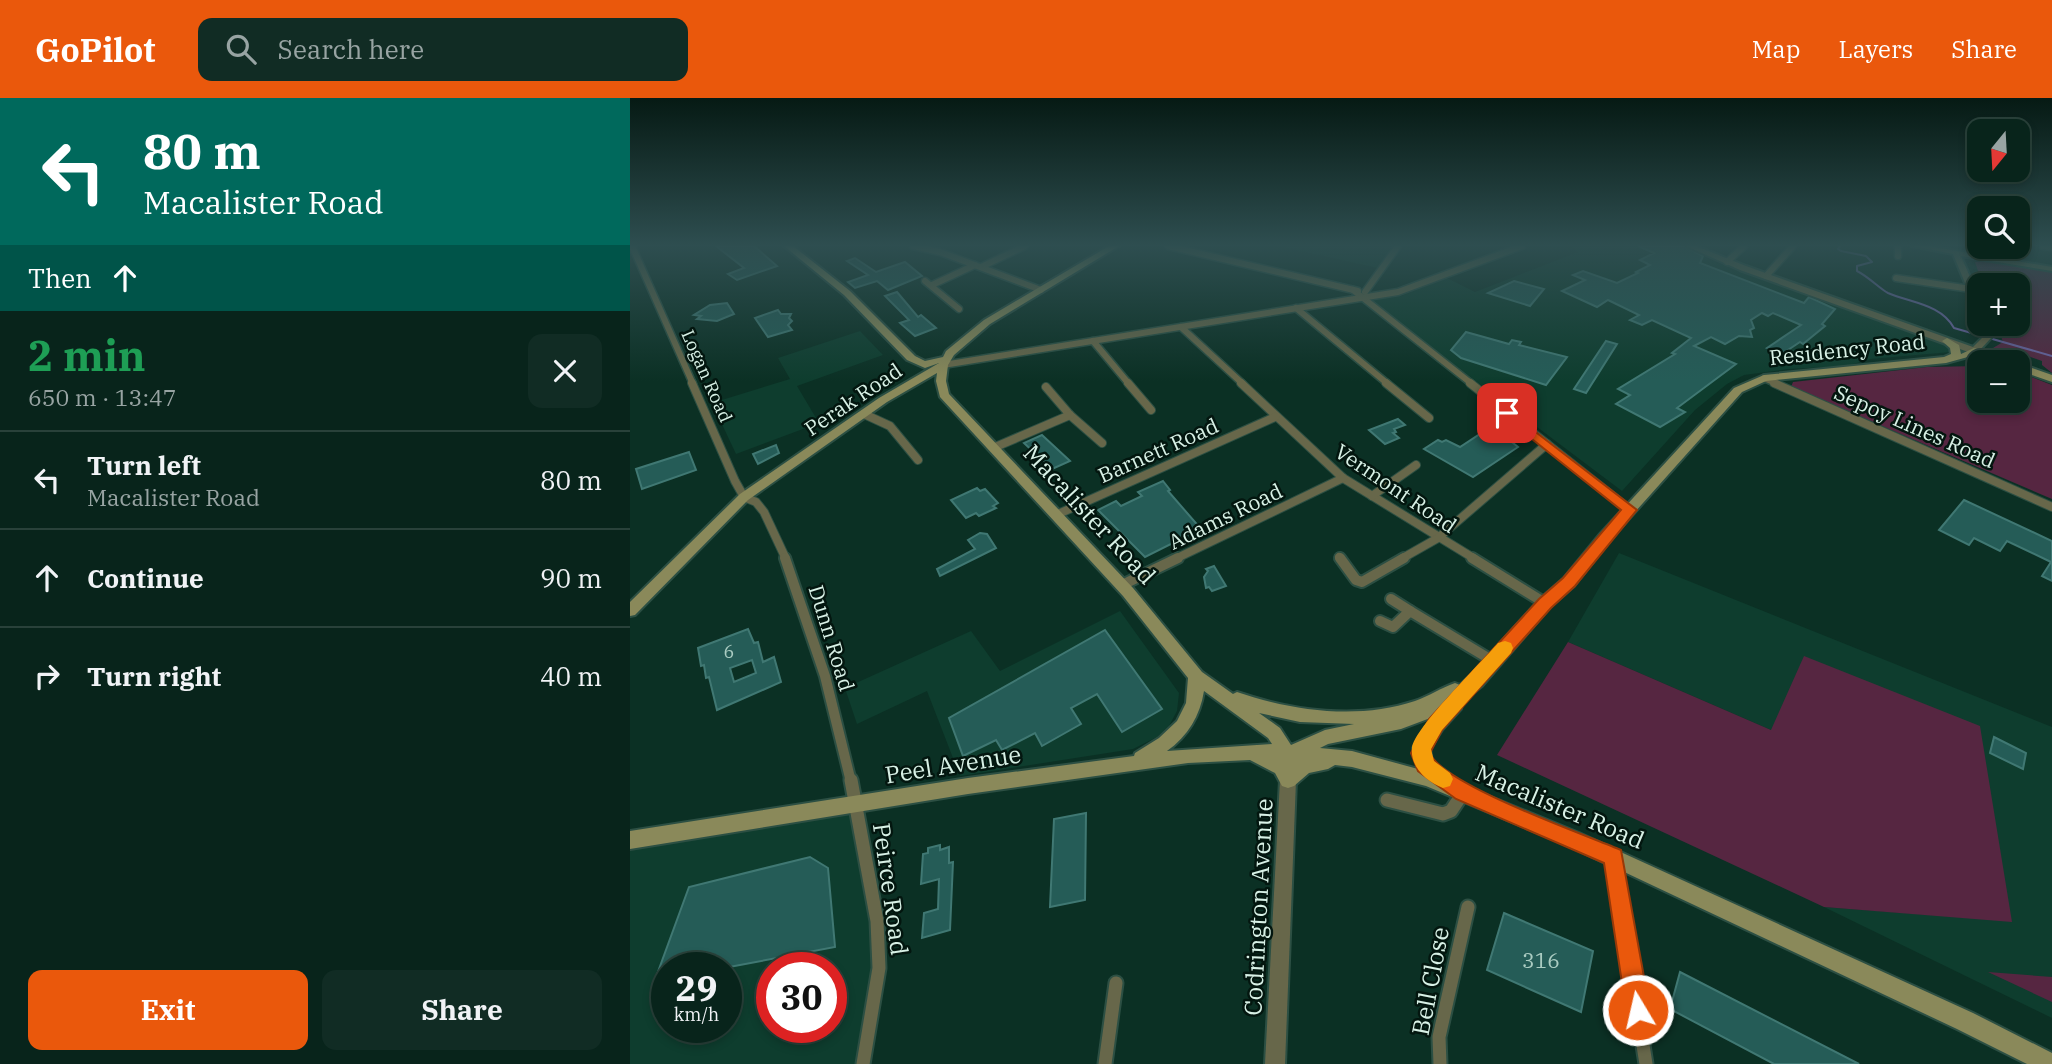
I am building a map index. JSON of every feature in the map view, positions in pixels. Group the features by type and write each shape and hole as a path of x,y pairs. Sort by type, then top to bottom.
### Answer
{"main road":[{"path":"845,291 920,364 930,364 950,353"},
{"name":"Perak Road","path":"630,611 744,498 892,395 943,365 950,353 988,322 1039,291"},
{"path":"1945,360 1956,355 1955,347 1947,341"},
{"path":"1981,344 1990,350"},
{"name":"Residency Road","path":"1476,681 1545,603 1569,582 1738,390 1764,378 1945,360 1965,356 1981,344"},
{"path":"892,395 914,374 911,358"},
{"path":"1945,360 1967,361"},
{"path":"943,365 941,380 944,395"},
{"path":"2030,371 2052,379"},
{"path":"864,414 908,387 925,385 944,395"},
{"name":"Macalister Road","path":"944,395 1122,585 1202,682 1261,721 1292,752 1346,758 1393,768 1463,793 1614,857 1965,1021 2050,1064"},
{"path":"1129,764 1160,748 1181,730 1202,682 1249,703 1284,713 1350,716 1414,708 1476,681"},
{"path":"1288,780 1292,752 1325,737 1380,727 1422,715 1453,700 1476,681"},
{"path":"1463,793 1430,771 1421,753 1436,725 1476,681"},
{"path":"1242,751 1266,758 1281,768 1288,780"},
{"name":"Peel Avenue","path":"630,840 856,803 1129,764 1242,751 1292,752"},
{"path":"1288,780 1304,766 1346,758"}],"street":[{"name":"Logan Road","path":"652,291 744,498"},
{"path":"938,291 959,309"},
{"path":"1355,291 1366,296 1630,510"},
{"path":"1366,296 1369,291"},
{"path":"943,365 1402,291"},
{"path":"1808,291 1947,341 1981,344 1988,336"},
{"path":"1296,308 1429,418"},
{"name":"Vermont Road","path":"1181,327 1343,478 1545,603"},
{"path":"1093,341 1151,410"},
{"path":"941,380 955,367 975,360"},
{"name":"Sepoy Lines Road","path":"1764,378 2052,507"},
{"path":"1046,387 1070,415 1102,443"},
{"path":"864,414 890,426 918,460"},
{"path":"993,448 1070,415"},
{"name":"Barnett Road","path":"1056,515 1275,417"},
{"path":"1339,558 1356,580 1362,582 1438,538 1547,444"},
{"path":"1372,496 1416,465"},
{"name":"Adams Road","path":"1122,585 1343,478"},
{"path":"735,481 745,486 762,484"},
{"name":"Dunn Road","path":"744,498 756,502 764,512 788,564 825,676 856,803"},
{"path":"1391,599 1493,661"},
{"path":"1380,621 1393,626 1410,611"},
{"name":"Codrington Avenue","path":"1275,1064 1286,875 1288,780"},
{"path":"1387,800 1443,814 1451,811 1463,793"},
{"name":"Peirce Road","path":"856,803 877,921 879,968 863,1064"},
{"path":"1614,857 1646,1064"},
{"name":"Bell Close","path":"1440,1064 1439,1037 1468,907"},
{"path":"1105,1064 1116,983"}],"shaded area":[{"path":"1414,291 1795,291 1949,347 1951,352 1870,359 1847,366 1744,375 1727,384 1695,410 1622,491 1368,300 1401,296"},
{"path":"2030,291 2052,291 2052,373 2042,365 2042,361 2030,357 2030,350 1993,348 2003,342 2001,336 2030,336"},
{"path":"860,331 883,355 797,386 819,423 736,454 712,403 790,379 778,358"},
{"path":"1967,366 1967,413 2030,413 2030,377 2052,385 2052,499 1791,387 1793,382 1927,367"},
{"path":"1619,553 2052,727 2052,1018 1824,907 2012,921 1771,730 1568,642"},
{"path":"1120,611 1179,693 1177,711 1169,726 1157,737 1133,749 960,776 927,691 857,724 845,688 971,631 1000,671"},
{"path":"1568,642 1771,730 1804,656 1980,726 2012,922 1824,907 1497,755"},
{"path":"852,808 875,953 855,1064 630,1064 630,847"},
{"path":"1988,972 2052,977 2052,1002"}],"building":[{"path":"1492,291 1542,291 1530,306 1488,293"},
{"path":"1562,291 1773,291 1804,303 1809,297 1835,309 1822,324 1825,326 1803,344 1800,342 1782,354 1767,348 1801,325 1773,313 1768,316 1762,313 1751,320 1754,328 1750,330 1752,337 1739,336 1725,344 1711,337 1694,346 1736,364 1677,408 1685,412 1660,427 1616,404 1630,395 1618,389 1675,354 1672,353 1691,338 1652,320 1642,325 1630,320 1639,315 1608,300 1597,307"},
{"path":"897,292 918,317 921,315 936,328 915,336 900,323 909,320 885,296"},
{"path":"727,303 734,314 717,321 697,319 701,316 694,315 710,305"},
{"path":"778,310 781,314 791,314 789,318 792,321 788,325 792,330 768,337 755,318"},
{"path":"1466,332 1509,344 1512,340 1521,342 1519,345 1567,357 1546,385 1461,358 1451,350"},
{"path":"1606,341 1617,344 1586,393 1574,389"},
{"path":"1398,419 1405,425 1394,429 1396,432 1393,433 1399,438 1385,444 1369,430"},
{"path":"1486,430 1495,438 1507,438 1518,447 1473,477 1424,449 1438,440 1446,440 1460,447"},
{"path":"1042,435 1070,461 1052,469 1024,443"},
{"path":"776,445 779,453 758,464 753,454"},
{"path":"689,452 696,470 642,489 636,469"},
{"path":"1163,481 1170,490 1168,491 1201,529 1145,557 1098,510 1116,501 1121,506 1142,496 1138,492"},
{"path":"977,488 980,491 985,489 998,503 993,506 996,508 979,516 976,513 966,518 951,500"},
{"path":"1964,500 2052,541 2052,581 2042,576 2051,562 2007,541 2000,551 1974,538 1969,545 1939,530"},
{"path":"980,533 987,534 996,548 940,576 937,569 975,549 968,540"},
{"path":"1214,566 1226,586 1212,591 1209,587 1206,588 1204,577 1208,571 1206,569"},
{"path":"748,629 754,643 758,642 763,662 774,657 781,682 717,710 709,677 706,678 704,665 701,666 698,648","holes":["752,660 756,673 734,682 730,668"]},
{"path":"1105,630 1162,709 1122,732 1097,694 1071,708 1081,724 1042,746 1035,733 1002,750 996,740 963,756 949,718"},
{"path":"1994,737 2026,753 2023,769 1990,753"},
{"path":"1086,813 1085,900 1050,907 1054,819"},
{"path":"940,845 940,850 949,847 949,863 953,862 950,930 922,938 924,913 938,909 939,879 921,884 923,854 928,853 928,848"},
{"path":"810,857 828,868 835,947 809,952 756,952 756,962 742,965 742,952 665,952 689,887"},
{"path":"1504,913 1593,951 1581,1012 1487,970"},
{"path":"1680,972 1859,1064 1774,1064 1670,1009"}],"waterway":[{"path":"1885,291 1933,309 1954,328 2052,356"}],"slow traffic":[{"path":"1443,779 1425,765 1421,748 1436,725 1505,648"}],"route":[{"path":"1507,413 1630,510 1569,582 1545,603 1436,725 1421,748 1422,760 1430,771 1463,793 1614,857 1638,1010"}]}
